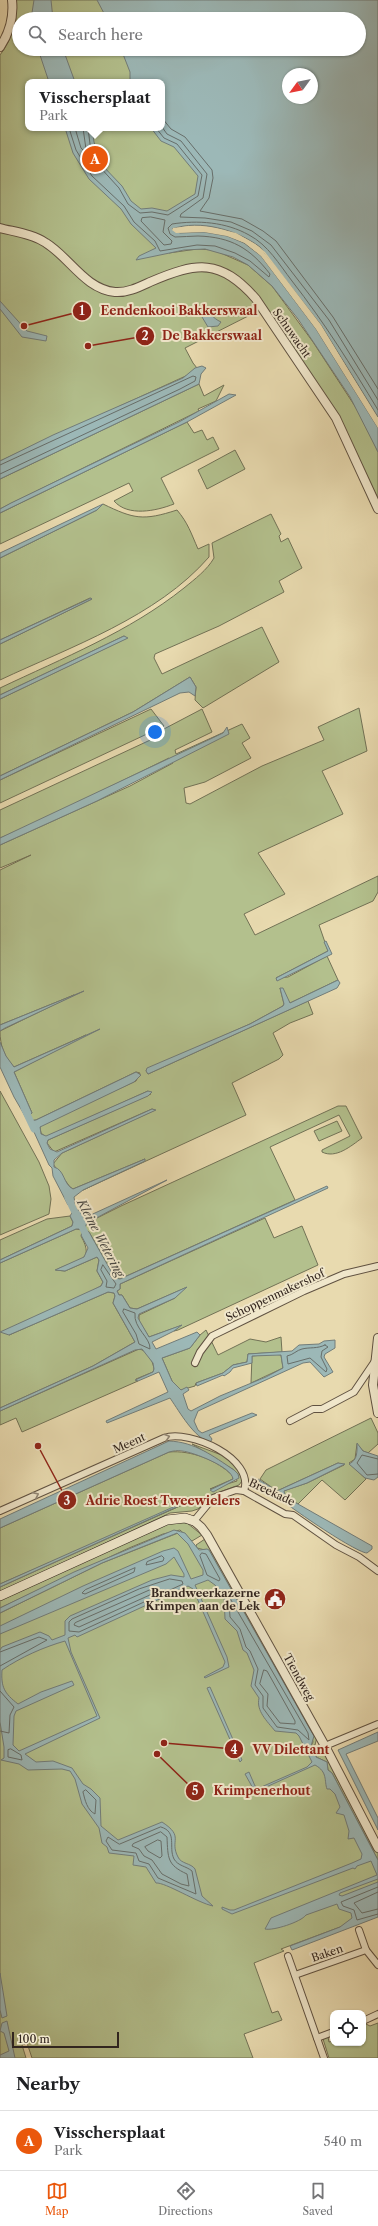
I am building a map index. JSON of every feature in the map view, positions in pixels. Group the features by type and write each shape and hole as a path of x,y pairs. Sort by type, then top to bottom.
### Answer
{"main road":[{"path":"0,1596 167,1520 185,1518 194,1521"}],"street":[{"path":"12,0 13,12"},
{"path":"0,47 12,22"},
{"name":"Schuwacht","path":"0,228 45,242 90,282 106,290 121,292 129,290 172,273 194,267 216,269 244,285 256,299 336,418 378,509"},
{"name":"Schoppenmakershof","path":"195,1363 200,1352 212,1336 311,1288 344,1274 378,1266"},
{"path":"378,1338 373,1385 378,1413"},
{"path":"290,1421 313,1409 322,1409 354,1392 375,1361"},
{"name":"Meent","path":"0,1511 164,1438 177,1435 194,1439 230,1456 240,1465 245,1475 244,1491"},
{"name":"Breekade","path":"194,1521 213,1498 236,1490 244,1491 285,1514 293,1515 336,1545 359,1557 378,1571"},
{"name":"Tiendweg","path":"194,1521 202,1527 207,1535 247,1606 325,1746 378,1848"},
{"path":"325,1746 378,1724"},
{"path":"358,1930 366,1950 378,1966"},
{"name":"Baken","path":"295,1975 366,1950"},
{"path":"288,1956 324,2058"},
{"path":"366,2020 378,2014"},
{"path":"317,2038 330,2033"}],"green space":[{"path":"16,0 99,0 105,12 15,12"},
{"path":"12,32 12,56 128,56 139,79 25,79 25,131 164,131 214,193 162,227 169,253 197,249 214,250 248,265 272,286 313,342 362,417 378,452 378,499 338,415 263,303 257,297 207,266 121,290 102,286 85,274 58,248 0,225 0,55"},
{"path":"0,230 43,243 111,294 169,276 200,272 214,273 237,284 260,310 185,348 197,368 190,374 0,461"},
{"path":"199,384 204,396 224,385 216,401 198,409 199,411 0,509 0,479"},
{"path":"187,422 194,433 202,430 207,440 213,437 219,449 161,478 174,504 159,509 142,511 134,511 120,506 114,501 133,491 129,483 0,544 0,513"},
{"path":"235,450 245,469 207,489 198,470"},
{"path":"103,504 123,513 139,517 155,516 177,510 187,524 198,549 209,544 209,557 188,578 164,597 138,614 111,629 0,680 0,644 92,599 90,598 0,640 0,558 97,510"},
{"path":"271,514 281,534 279,536 281,542 288,538 302,568 279,581 284,592 219,626 155,654 154,658 162,674 262,627 279,662 203,708 195,700 196,687 190,677 133,712 0,776 0,699 127,638 124,636 0,695 0,688 95,643 163,604 196,578 211,562 214,558 212,543"},
{"path":"359,708 367,751 322,771 343,814 258,853 285,894 244,914 255,935 378,876 378,892 373,901 319,925 328,951 276,978 288,977 327,956 338,980 290,1003 280,988 284,1004 283,1006 250,1024 146,1070 148,1074 308,1001 313,1014 290,1023 273,1033 283,1055 279,1059 232,1083 246,1115 83,1190 145,1159 73,1189 53,1164 62,1153 155,1110 152,1109 54,1152 47,1143 48,1140 151,1094 148,1091 46,1137 41,1133 40,1127 42,1124 136,1081 140,1073 136,1072 36,1120 29,1121 29,1123 25,1116 28,1117 32,1113 14,1072 86,1035 14,1067 5,1055 0,1031 74,995 0,1025 0,870 31,855 0,868 0,845 130,786 173,763 169,758 25,828 0,838 0,810 161,735 162,730 202,709 212,732 175,750 176,754 242,724 250,738 242,743 251,758 205,782 184,788 186,803 190,804 262,766 324,740 318,727"},
{"path":"151,709 164,726 0,803 0,780"},
{"path":"0,1091 39,1162 49,1186 51,1199 49,1214 0,1235"},
{"path":"338,1106 346,1106 362,1138 348,1148 333,1154 322,1152 322,1150 350,1136 339,1115 270,1147 295,1200 120,1279 115,1278 89,1232 84,1229 87,1223 121,1206"},
{"path":"337,1121 342,1131 319,1141 314,1131"},
{"path":"70,1216 73,1222 72,1226 0,1260 0,1240 47,1219"},
{"path":"265,1218 274,1238 302,1226 318,1265 178,1330 174,1331 180,1326 149,1337 139,1321 139,1315 175,1298 185,1288 137,1309 130,1308 122,1295 119,1295 117,1291 120,1289 120,1284"},
{"path":"76,1229 82,1230 83,1232 81,1236 85,1245 85,1256 77,1262 63,1266 56,1270 65,1271 97,1257 99,1260 97,1271 103,1282 101,1286 9,1335 108,1292 114,1293 115,1296 113,1303 135,1342 93,1366 0,1408 0,1263"},
{"path":"206,1330 218,1355 250,1339 266,1342 281,1337 282,1352 248,1354 247,1362 233,1365 223,1373 196,1383 195,1386 181,1390 172,1381 162,1358 190,1348"},
{"path":"139,1349 145,1351 149,1356 154,1369 153,1372 136,1379 138,1381 22,1432 16,1418 0,1425 0,1411"},
{"path":"273,1354 281,1355 283,1368 251,1383 252,1356"},
{"path":"371,1418 378,1433 378,1444 368,1453 363,1451 357,1444 355,1459 349,1463 366,1479 345,1500 322,1480 298,1504 286,1497 283,1491 307,1483 344,1465 338,1463 277,1491 260,1479 266,1470"},
{"path":"192,1444 227,1457 239,1469 242,1481 239,1485 214,1494 198,1509 170,1513 0,1592 0,1587 182,1505 0,1584 0,1528 169,1452 195,1454 203,1457 227,1470 233,1476 233,1479 210,1489 237,1481 234,1470"},
{"path":"172,1522 187,1523 202,1535 192,1541 180,1530 163,1534 129,1548 0,1608 0,1600"},
{"path":"178,1533 185,1536 205,1562 378,1869 378,1913 281,1949 284,1951 254,1963 272,2013 278,2011 282,2020 244,2034 253,2058 32,2058 27,2043 22,2045 26,2058 0,2058 0,1613 102,1563"},
{"path":"205,1539 317,1737 315,1745 311,1746 313,1742 311,1731 209,1551 197,1548 196,1545"},
{"path":"316,1753 328,1756 378,1853 378,1860 332,1773 328,1770 327,1762 316,1757"},
{"path":"378,2023 378,2058 329,2058 323,2039 328,2037 330,2046 366,2046 366,2024 370,2026"}],"water":[{"path":"34,0 51,0 52,12 32,12"},
{"path":"97,0 378,0 378,417 321,325 260,247 251,241 229,231 218,228 194,225 172,229 180,233 204,232 227,236 244,243 261,256 316,329 378,428 378,452 350,397 298,319 272,286 248,265 233,257 205,249 184,250 136,260 139,256 156,248 131,224 121,209 89,179 73,153 66,131 92,131 94,142 101,164 122,186 131,201 141,209 152,208 167,211 195,194 198,176 174,147 161,141 153,131 165,131 165,79 130,79 130,72 124,56 366,56 366,12 103,12"},
{"path":"40,56 66,56 74,79 48,79"},
{"path":"0,301 27,331 47,336 46,341 22,337 0,309"},
{"path":"200,309 206,311 221,322 218,326 208,327 199,312"},
{"path":"202,366 206,368 201,374 199,384 0,479 0,461 53,435 183,378 195,368"},
{"path":"229,394 236,395 187,422 0,513 0,509 11,503 179,422"},
{"path":"103,504 97,510 0,558 0,553"},
{"path":"91,598 92,599 0,644 0,640"},
{"path":"124,636 128,638 0,699 0,695"},
{"path":"190,677 196,687 195,696 189,692 180,693 0,780 0,776 133,712"},
{"path":"227,727 229,734 97,801 0,845 0,838 223,733"},
{"path":"326,941 332,954 277,981 276,978 328,951 324,942"},
{"path":"338,980 340,983 337,988 148,1074 146,1071 147,1068 250,1024 283,1006 284,1004 280,988 283,988 290,1003"},
{"path":"84,991 5,1028 0,1031 0,1025"},
{"path":"100,1029 14,1072 32,1113 28,1117 25,1116 0,1067 0,1042 6,1056 14,1067"},
{"path":"136,1072 141,1075 134,1082 40,1127 41,1134 46,1136 148,1091 152,1092 148,1096 48,1140 47,1143 50,1149 57,1152 152,1109 156,1110 62,1153 54,1160 54,1167 60,1171 67,1184 73,1189 145,1159 145,1161 83,1190 74,1197 75,1203 68,1205 53,1176 52,1168 49,1165 29,1121 36,1120"},
{"path":"167,1180 87,1223 84,1229 76,1229 0,1263 0,1260 72,1226 73,1222 70,1216 73,1211 79,1210 84,1218"},
{"path":"327,1186 328,1188 120,1284 120,1289 117,1291 119,1295 122,1295 130,1308 137,1309 187,1287 175,1298 139,1314 138,1318 149,1337 182,1325 174,1331 152,1342 156,1349 197,1332 200,1335 190,1348 162,1358 172,1381 181,1390 187,1387 189,1390 183,1394 188,1409 191,1411 220,1396 266,1377 283,1368 281,1355 252,1356 252,1363 233,1368 224,1376 223,1375 197,1386 196,1383 223,1373 233,1365 247,1362 248,1354 292,1351 299,1345 319,1344 324,1341 335,1340 335,1348 325,1354 324,1357 333,1372 324,1377 310,1362 303,1363 198,1411 194,1421 198,1430 202,1433 252,1413 257,1415 209,1435 212,1439 210,1443 204,1440 193,1430 170,1398 107,1423 106,1421 168,1392 159,1372 138,1381 135,1380 153,1372 154,1369 153,1363 142,1349 135,1350 0,1411 0,1408 93,1366 135,1342 113,1303 115,1296 114,1293 108,1292 9,1335 0,1332 101,1286 103,1282 97,1271 99,1260 97,1257 65,1271 55,1270 84,1257 88,1248 81,1235 83,1232 89,1232 115,1278 120,1279"},
{"path":"169,1441 187,1444 203,1451 234,1470 238,1474 239,1478 213,1492 210,1490 233,1479 231,1474 219,1465 203,1457 187,1452 172,1451 0,1528 0,1519"},
{"path":"357,1443 363,1451 378,1456 378,1477 374,1480 365,1478 349,1464 355,1458"},
{"path":"338,1463 345,1464 307,1483 284,1491 287,1497 291,1500 372,1546 372,1549 367,1553 345,1543 309,1520 275,1495 258,1479 277,1491"},
{"path":"180,1504 183,1504 0,1587 0,1584"},
{"path":"174,1530 185,1533 199,1550 209,1550 314,1736 311,1746 314,1755 316,1754 316,1757 327,1762 328,1770 332,1773 378,1860 378,1879 340,1893 339,1895 342,1896 378,1882 378,1917 292,1950 290,1946 340,1927 352,1918 351,1913 339,1909 337,1904 306,1915 303,1918 287,1925 274,1929 265,1929 271,1918 377,1875 371,1861 357,1866 355,1869 353,1868 232,1914 222,1909 222,1907 234,1910 352,1863 361,1859 362,1854 354,1838 348,1839 349,1831 344,1815 336,1813 340,1807 335,1794 330,1789 327,1789 324,1774 315,1765 255,1792 245,1774 249,1772 255,1786 259,1788 307,1767 312,1762 296,1733 275,1731 263,1716 258,1703 259,1698 251,1686 254,1670 247,1653 243,1650 237,1631 225,1619 224,1597 215,1585 208,1580 195,1585 227,1657 229,1667 205,1678 204,1677 223,1667 225,1662 193,1589 188,1586 77,1637 75,1635 68,1638 71,1652 100,1718 25,1754 36,1762 53,1761 72,1768 83,1784 91,1789 100,1798 101,1826 118,1840 162,1822 169,1827 175,1835 175,1846 179,1859 195,1869 202,1896 213,1906 167,1886 156,1883 146,1867 133,1865 134,1856 109,1853 107,1847 102,1843 99,1828 82,1804 75,1779 70,1771 62,1769 28,1770 19,1764 1,1760 4,1758 4,1747 0,1722 0,1650 2,1647 40,1632 49,1636 52,1640 65,1635 65,1621 70,1616 152,1580 171,1575 184,1577 184,1574 174,1557 166,1564 0,1634 0,1626 83,1586 163,1551 174,1548 178,1551 191,1579 203,1575 203,1570 188,1544 177,1533 102,1563 0,1613 0,1608 74,1572","holes":["65,1641 97,1716 19,1751 13,1745 14,1716 16,1711 74,1685 72,1681 41,1692 18,1704 4,1689 2,1670 33,1653"]},
{"path":"210,1687 242,1760 240,1762 207,1688"},
{"path":"378,1732 378,1741 346,1754 378,1818 378,1830 338,1750"},
{"path":"0,1973 7,2016 2,2018 0,2010"},
{"path":"7,2021 15,2058 0,2058 0,2055 9,2051 4,2033 0,2031 2,2023"}],"pier":[{"path":"191,226 219,229 236,233 255,244 265,252 321,325 378,419 319,327 264,253 246,240 228,232 204,229 174,230 204,230 227,234 246,242 262,254 327,342 378,425 378,428 316,329 261,256 245,243 227,236 204,232 176,233 172,230 173,228"}],"waterway":[{"name":"Kleine Wetering","path":"24,1108 34,1129"},
{"name":"Kleine Wetering","path":"68,1198 88,1239"}],"place":[{"name":"Visschersplaat","path":"95,159"},
{"name":"Eendenkooi Bakkerswaal","path":"24,326"},
{"name":"De Bakkerswaal","path":"88,346"},
{"name":"Adrie Roest Tweewielers","path":"38,1446"},
{"name":"Brandweerkazerne Krimpen aan de Lek","path":"275,1599"},
{"name":"VV Dilettant","path":"164,1743"},
{"name":"Krimpenerhout","path":"157,1754"}]}
